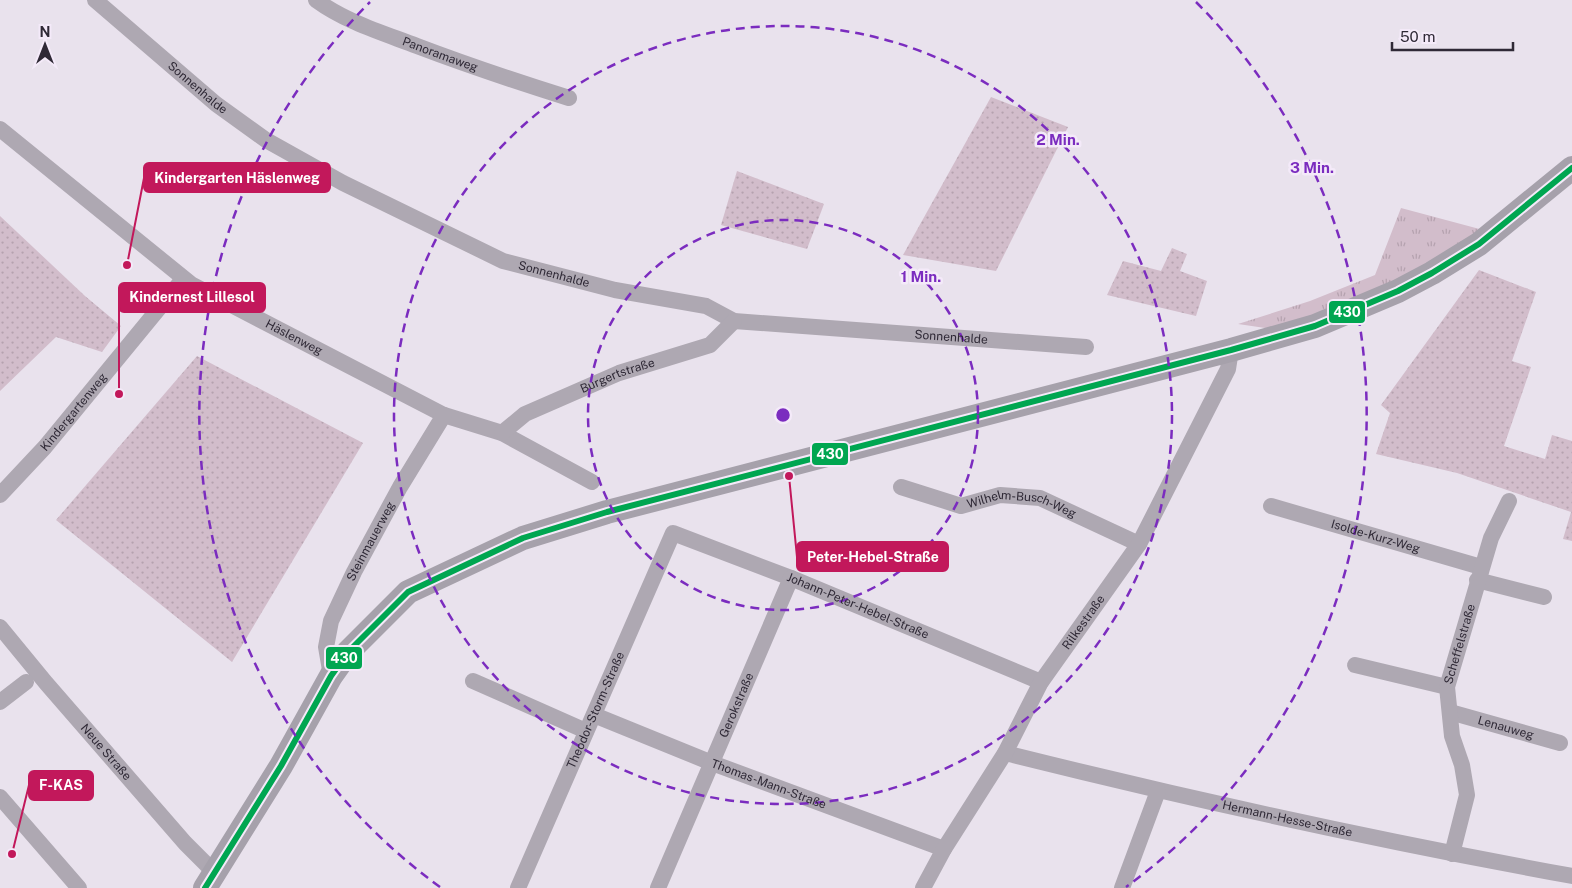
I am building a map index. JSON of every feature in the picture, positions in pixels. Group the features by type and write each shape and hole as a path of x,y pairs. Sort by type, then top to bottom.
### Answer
{"street":[{"name":"Sonnenhalde","path":"95,0 216,104 266,140 344,183 503,260 615,290 706,306 734,322 1086,347"},
{"name":"Panoramaweg","path":"316,0 329,9 379,32 492,74 569,98"},
{"name":"Häslenweg","path":"0,129 183,279 444,415 502,434 592,482"},
{"path":"210,880 281,766 331,676 348,652 408,592 522,538 607,512 1231,350 1315,326 1398,291 1432,273 1479,244 1572,168"},
{"name":"Kindergartenweg","path":"0,495 45,447 183,279"},
{"name":"Burgertstraße","path":"502,434 525,414 619,373 710,345 734,322"},
{"name":"Rilkestraße","path":"923,888 944,849 1004,753 1042,682 1139,544 1228,369 1231,350"},
{"name":"Steinmauerweg","path":"331,676 326,647 331,621 354,572 391,504 444,415"},
{"name":"Wilhelm-Busch-Weg","path":"901,487 961,506 1000,495 1040,498 1139,544"},
{"name":"Scheffelstraße","path":"1452,854 1466,795 1462,765 1452,736 1446,687 1491,538 1509,501"},
{"name":"Isolde-Kurz-Weg","path":"1271,506 1479,574"},
{"name":"Johann-Peter-Hebel-Straße","path":"673,532 791,578 1042,682"},
{"name":"Theodor-Storm-Straße","path":"518,888 673,532"},
{"path":"1479,574 1544,598"},
{"name":"Gerokstraße","path":"658,888 791,578"},
{"name":"Neue Straße","path":"0,627 184,843 210,880"},
{"path":"1354,665 1446,687"},
{"path":"474,681 586,731"},
{"path":"0,702 26,682"},
{"name":"Lenauweg","path":"1450,712 1560,742"},
{"name":"Thomas-Mann-Straße","path":"594,715 712,763 944,849"},
{"name":"Hermann-Hesse-Straße","path":"1004,753 1158,791 1452,854 1572,876"},
{"path":"1122,888 1158,791"},
{"path":"0,797 79,888"}],"green space":[{"path":"991,97 1068,127 996,271 903,255"},
{"path":"737,171 824,204 807,249 721,225"},
{"path":"1401,208 1487,231 1431,267 1279,330 1238,324 1310,301 1375,275"},
{"path":"0,216 85,296 121,326 102,352 56,337 0,391"},
{"path":"1172,248 1187,254 1180,271 1207,281 1196,316 1107,295 1123,261 1161,271"},
{"path":"1479,270 1536,292 1512,361 1531,367 1504,446 1545,459 1552,435 1572,441 1572,541 1563,539 1571,512 1457,473 1376,454 1390,413 1381,405"},
{"path":"197,356 363,443 232,662 56,520"}],"transit line":[{"name":"430","path":"205,888 281,766 331,676 348,652 408,592 523,538 607,512 1231,350 1315,326 1398,291 1432,273 1479,244 1572,168"}],"place":[{"name":"Kindergarten Häslenweg","path":"127,265"},
{"name":"Kindernest Lillesol","path":"119,394"},
{"name":"Peter-Hebel-Straße","path":"789,476"},
{"name":"F-KAS","path":"12,854"}]}
